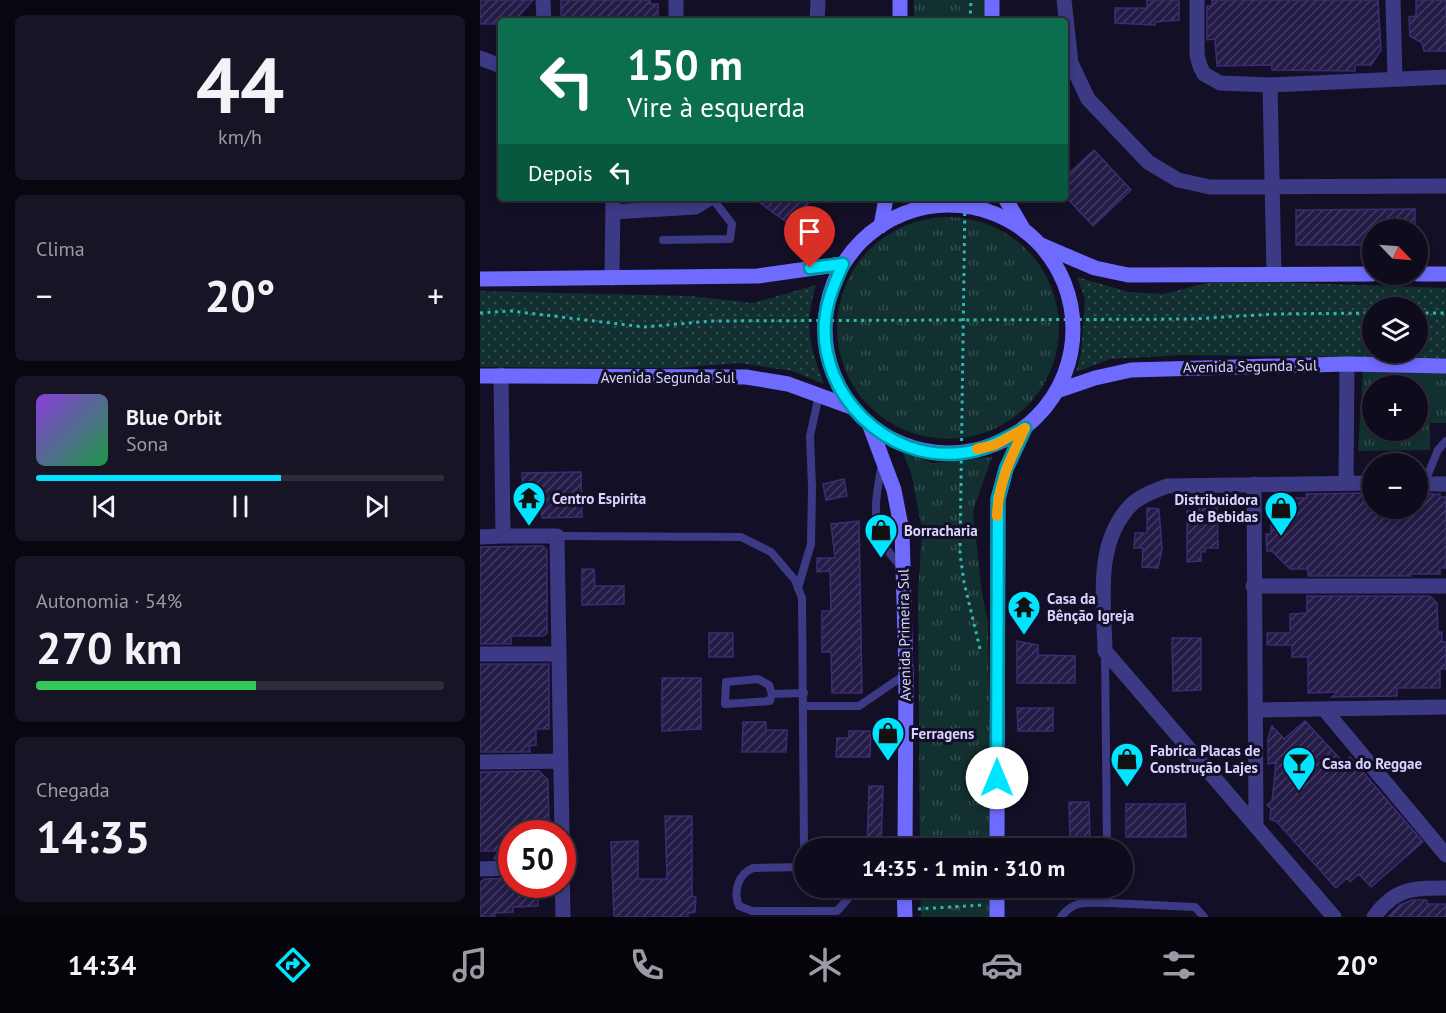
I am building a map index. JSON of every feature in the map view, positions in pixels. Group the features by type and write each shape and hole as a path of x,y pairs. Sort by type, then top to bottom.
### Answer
{"main road":[{"path":"900,0 900,18"},
{"path":"992,0 992,18"},
{"path":"881,225 885,201"},
{"path":"1007,201 1024,229"},
{"path":"965,202 996,214 1024,229 1041,245 1063,279 1073,318 1070,356 1057,391 1043,411 1025,428 995,445 961,453 929,453 897,443 870,426 851,407 832,371 826,352 825,321 831,292 843,264 860,243 881,225 916,210 965,202"},
{"path":"1041,245 1095,268 1128,275 1362,274"},
{"path":"480,279 758,276 843,264"},
{"path":"1428,274 1446,274"},
{"name":"Avenida Segunda Sul","path":"1057,391 1131,370 1347,364 1446,366"},
{"name":"Avenida Segunda Sul","path":"480,375 746,377 788,384 851,407"},
{"name":"Avenida Primeira Sul","path":"870,426 899,510 906,674 904,838"},
{"path":"997,838 998,499 1006,469 1025,428"},
{"path":"904,898 904,914"}],"street":[{"path":"543,0 544,18"},
{"path":"676,0 676,18"},
{"path":"817,18 818,0"},
{"path":"1064,0 1066,18"},
{"path":"1197,0 1197,56 1204,74 1220,83 1270,85 1446,77"},
{"path":"1393,0 1395,79"},
{"path":"1068,36 1071,63 1088,99 1148,162 1178,180 1194,184 1271,187 1446,186"},
{"path":"480,58 498,65"},
{"path":"1270,85 1274,274"},
{"path":"612,278 613,205 695,207 706,201"},
{"path":"1346,483 1347,364"},
{"path":"501,375 503,536"},
{"path":"1334,917 1105,651 1104,571 1108,542 1131,505 1144,496 1167,486 1362,483"},
{"path":"1254,484 1256,825"},
{"path":"1428,484 1446,484"},
{"path":"480,537 557,536 562,820"},
{"path":"1253,586 1446,586"},
{"path":"480,654 559,654"},
{"path":"1256,710 1446,706"},
{"path":"1324,709 1446,855"},
{"path":"480,762 561,761"},
{"path":"480,869 498,868"},
{"path":"1374,917 1385,902 1399,892 1419,888 1446,888"},
{"path":"563,898 563,917"}],"lane":[{"path":"663,240 730,239 732,224 713,201"},
{"path":"798,588 811,544 810,436 819,395"},
{"path":"1428,470 1438,450 1446,441"},
{"path":"882,460 874,505 877,531 890,556 903,568"},
{"path":"557,536 741,537 771,552 783,564 802,598 805,706 804,838"},
{"path":"1105,651 1107,838"},
{"path":"805,706 859,706 906,674"},
{"path":"729,681 764,681 772,694 768,703 729,705 724,704 723,699 724,684 729,681"},
{"path":"772,694 804,693"},
{"path":"794,867 753,868 746,871 736,889 739,906 752,911 837,911 847,898"},
{"path":"1108,898 1108,903"},
{"path":"1061,917 1068,908 1076,903 1194,907 1204,917"}],"path":[{"path":"970,18 971,0"},
{"path":"965,202 960,554 964,582 980,638 981,656"},
{"path":"480,313 511,311 645,327 711,321 1192,319 1274,314 1362,313"},
{"path":"1428,313 1446,313"},
{"path":"904,914 997,911"}],"green space":[{"path":"914,0 986,0 986,18 914,18"},
{"path":"937,217 959,217 991,225 1027,249 1051,285 1057,306 1059,328 1057,350 1051,371 1027,407 991,431 959,439 937,439 905,431 877,414 862,399 845,371 837,339 837,317 845,285 862,257 877,242 905,225"},
{"path":"1077,277 1129,292 1163,294 1207,283 1271,282 1446,288 1446,358 1428,358 1428,297 1362,297 1362,357 1183,355 1111,359 1076,372 1081,354 1085,299"},
{"path":"816,285 809,324 812,346 824,384 792,371 739,363 677,368 480,367 480,291 690,296 753,303"},
{"path":"1363,369 1446,369 1446,423 1430,423 1430,450 1358,451 1362,385 1362,441 1428,441 1428,375 1363,375"},
{"path":"903,453 933,463 992,457 973,511 982,593 988,622 991,838 920,838 918,594 922,529 911,473"},
{"path":"920,898 991,898 992,917 921,917"}],"building":[{"path":"480,0 533,0 518,17 498,18 498,24 480,24"},
{"path":"561,0 650,0 650,4 658,4 658,18 561,18"},
{"path":"1147,0 1179,0 1179,20 1155,22 1155,25 1115,23 1115,8 1147,8"},
{"path":"1212,0 1378,0 1381,50 1371,65 1355,65 1355,71 1272,70 1272,65 1217,66 1215,39 1207,40 1207,6 1212,6"},
{"path":"1416,0 1446,0 1446,51 1424,51 1422,43 1410,36 1409,17 1416,16"},
{"path":"1094,150 1131,190 1093,226 1068,199 1068,174"},
{"path":"757,201 810,201 799,217 785,221"},
{"path":"1415,209 1415,219 1362,219 1362,245 1296,245 1296,210"},
{"path":"581,472 582,517 542,518 541,504 526,504 523,501 522,473"},
{"path":"844,479 847,496 826,500 823,484"},
{"path":"1362,493 1362,519 1428,519 1428,494 1440,494 1440,497 1446,497 1446,568 1440,568 1440,574 1408,574 1410,576 1308,576 1308,569 1290,569 1272,551 1267,551 1266,534 1271,534 1271,526 1278,526 1278,498 1307,498 1306,494"},
{"path":"1199,499 1217,499 1218,548 1205,548 1205,552 1201,552 1201,561 1187,562 1187,511 1199,511"},
{"path":"1147,508 1159,509 1162,549 1158,568 1142,567 1143,548 1134,548 1135,533 1147,533"},
{"path":"859,521 862,693 832,693 831,652 822,652 822,611 831,611 830,571 817,572 817,558 835,558 831,524"},
{"path":"543,546 547,550 547,633 543,636 511,636 511,644 480,644 480,547"},
{"path":"582,569 594,569 595,586 624,586 624,604 582,605"},
{"path":"1307,596 1430,596 1437,603 1438,632 1442,632 1442,642 1446,642 1446,669 1440,669 1440,688 1397,688 1397,696 1332,697 1338,692 1308,693 1308,657 1292,657 1292,645 1267,645 1267,633 1290,633 1290,614 1307,613"},
{"path":"709,633 733,633 733,657 709,657"},
{"path":"1172,638 1201,638 1201,690 1173,691"},
{"path":"1017,641 1038,645 1038,655 1075,656 1075,683 1017,683"},
{"path":"480,664 549,664 549,729 536,729 536,745 529,746 530,752 480,752"},
{"path":"662,678 701,678 701,729 662,731"},
{"path":"1017,708 1053,708 1053,731 1018,731"},
{"path":"1305,721 1344,763 1350,757 1423,842 1371,887 1359,874 1350,882 1347,878 1336,888 1277,822 1270,819 1271,809 1267,805 1272,801 1276,762 1268,764 1268,738 1272,726 1284,739"},
{"path":"743,722 766,722 766,730 787,730 786,752 742,752"},
{"path":"849,731 871,731 870,757 836,757 837,738 849,738"},
{"path":"539,771 548,780 549,820 498,820 498,851 480,851 480,772"},
{"path":"869,786 883,786 881,838 867,838"},
{"path":"1069,802 1089,802 1090,838 1070,838"},
{"path":"1126,804 1185,804 1186,837 1126,837"},
{"path":"665,816 692,816 692,896 696,897 695,912 688,913 688,917 614,917 611,842 638,841 638,879 667,879"},
{"path":"485,879 498,879 498,898 538,898 538,906 513,907 513,912 495,913 495,917 480,917 480,882"},
{"path":"1412,900 1427,900 1427,904 1446,904 1446,917 1388,917 1400,905"}],"slow traffic":[{"path":"977,449 995,445 1025,428 1006,469 998,499 997,516"}],"place":[{"name":"Centro Espirita","path":"529,527"},
{"name":"Distribuidora de Bebidas","path":"1281,537"},
{"name":"Borracharia","path":"881,559"},
{"name":"Casa da Bênção Igreja","path":"1024,636"},
{"name":"Ferragens","path":"888,762"},
{"name":"Fabrica Placas de Construção Lajes","path":"1127,788"},
{"name":"Casa do Reggae","path":"1299,792"}],"route":[{"path":"810,268 843,264 831,292 825,321 826,352 836,381 851,407 870,426 897,443 929,453 961,453 995,445 1025,428 1006,469 998,499 996,542 997,778"}]}
